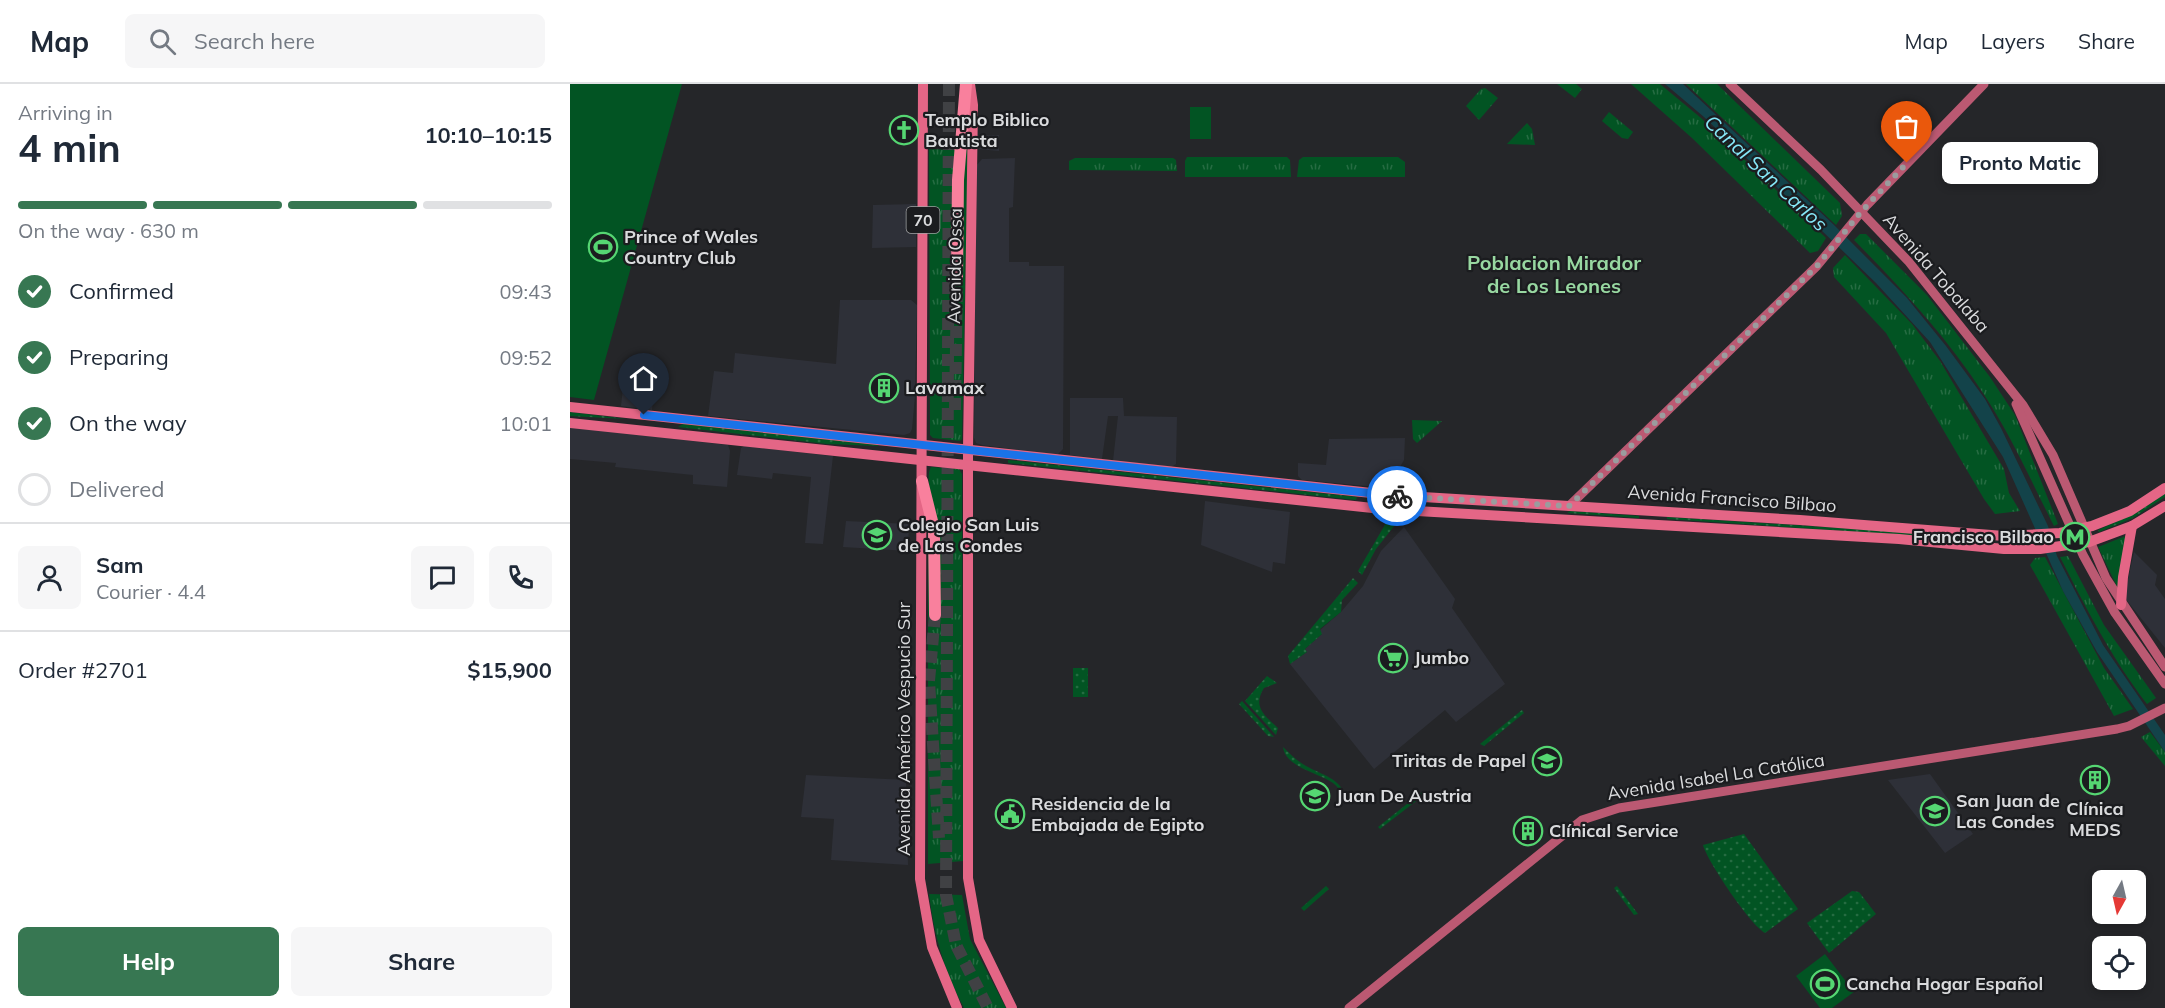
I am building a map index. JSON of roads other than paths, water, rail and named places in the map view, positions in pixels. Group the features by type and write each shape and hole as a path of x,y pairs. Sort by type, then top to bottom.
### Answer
{"highway":[{"path":"957,279 958,180 968,84"},
{"path":"922,481 930,510 935,545 935,615"}],"main road":[{"name":"Avenida Ossa","path":"921,444 923,84"},
{"name":"Avenida Ossa","path":"968,84 973,105 968,449"},
{"name":"Avenida Tobalaba","path":"1730,84 1909,262 2009,388 2078,530 2104,596 2165,684"},
{"path":"1550,518 1569,506 1817,266 1861,212 1984,84"},
{"name":"Avenida Francisco Bilbao","path":"570,407 1421,497 2033,536 2078,530 2130,511 2165,488"},
{"path":"656,432 676,426 682,419"},
{"name":"Avenida Francisco Bilbao","path":"570,423 1403,510 1882,538 2004,549 2040,549 2083,543 2132,526 2165,506"},
{"name":"Avenida Américo Vespucio Sur","path":"921,444 920,879 932,947 957,1008"},
{"path":"968,449 969,886 979,940 1012,1008"},
{"path":"1403,510 1407,503 1421,497"},
{"path":"2121,605 2122,577 2132,526"},
{"name":"Avenida Tobalaba","path":"2083,543 2121,605 2165,667"},
{"name":"Avenida Isabel La Católica","path":"1349,1008 1567,831 1595,814 1619,807 2117,729 2138,722 2165,708"}],"water":[{"name":"Canal San Carlos","path":"1665,84 1683,84 1833,224 1907,298 1946,346 1985,399 2001,428 2048,526 2057,556 2103,645 2165,735 2165,752 2097,652 2063,591 2003,457 1930,342 1876,283 1704,117"}],"tunnel":[{"path":"949,84 946,895 956,945 988,1008"},
{"path":"955,410 957,279"},
{"path":"935,615 929,681 939,838"}],"place":[{"name":"Templo Biblico Bautista","path":"904,130"},
{"name":"Pronto Matic","path":"1907,163"},
{"name":"Prince of Wales Country Club","path":"603,247"},
{"name":"Lavamax","path":"884,388"},
{"name":"Colegio San Luis de Las Condes","path":"877,535"},
{"name":"Francisco Bilbao","path":"2075,537"},
{"name":"Jumbo","path":"1393,658"},
{"name":"Tiritas de Papel","path":"1547,761"},
{"name":"Clínica MEDS","path":"2095,780"},
{"name":"Juan De Austria","path":"1315,796"},
{"name":"San Juan de Las Condes","path":"1935,811"},
{"name":"Residencia de la Embajada de Egipto","path":"1010,814"},
{"name":"Clínical Service","path":"1528,831"},
{"name":"Cancha Hogar Español","path":"1825,984"}],"district":[{"name":"Poblacion Mirador de Los Leones","path":"1554,274"}]}
